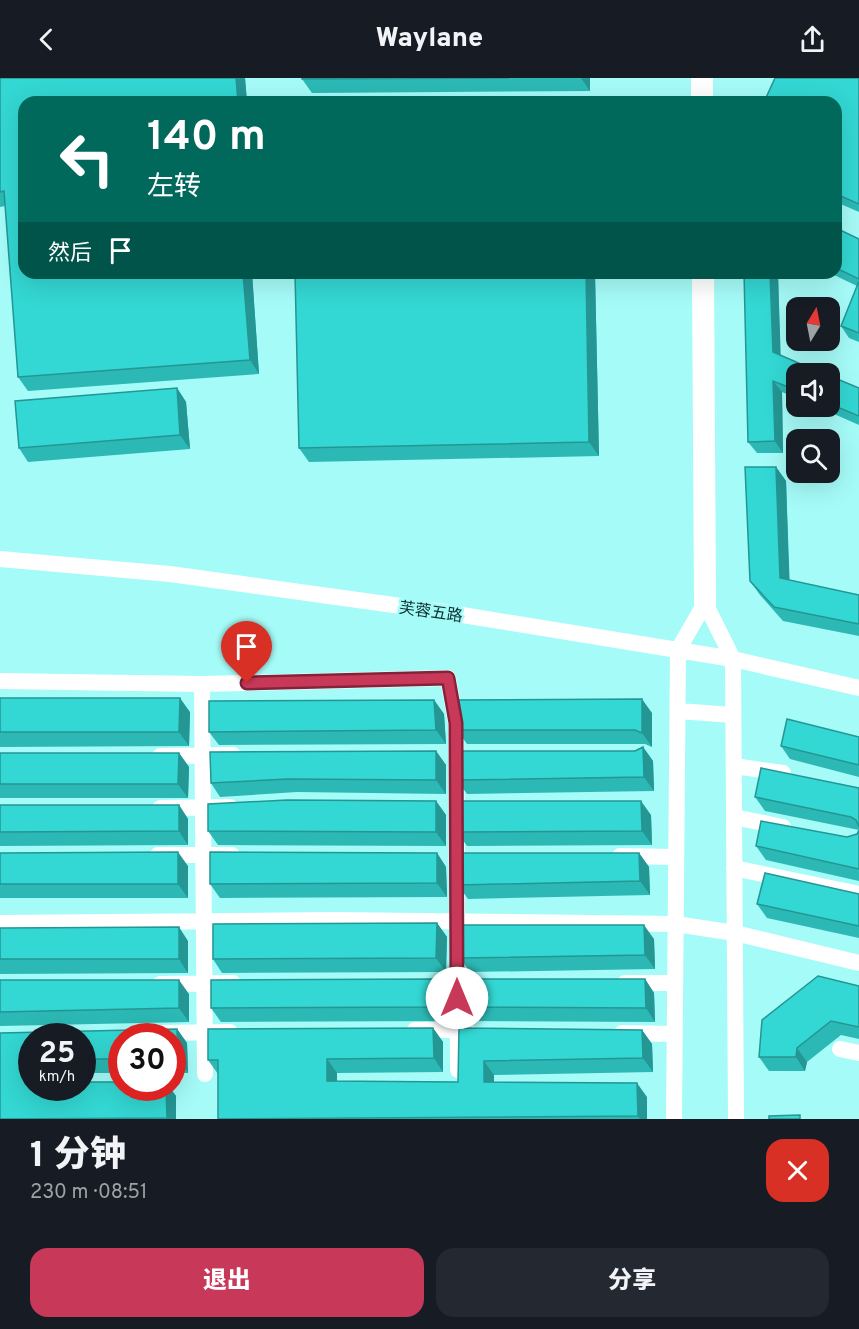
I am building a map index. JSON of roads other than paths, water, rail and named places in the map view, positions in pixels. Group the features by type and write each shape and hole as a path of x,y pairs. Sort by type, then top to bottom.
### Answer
{"main road":[{"path":"702,78 702,96"},
{"path":"703,279 705,603"}],"street":[{"name":"芙蓉五路","path":"0,559 170,574 444,612 733,659 859,688"},
{"path":"674,1119 678,650 705,603"},
{"path":"705,603 733,659 736,1119"},
{"path":"0,681 202,684 448,678 456,723 458,1070"},
{"path":"202,684 205,1074"},
{"path":"678,711 733,715"},
{"path":"143,756 248,755"},
{"path":"734,766 801,777"},
{"path":"143,808 250,806"},
{"path":"734,817 802,830"},
{"path":"143,855 249,855"},
{"path":"607,856 676,857"},
{"path":"734,868 859,894"},
{"path":"0,923 456,921 676,924 735,933 859,963"},
{"path":"144,984 250,983"},
{"path":"606,983 675,983"},
{"path":"400,1030 480,1030"},
{"path":"186,1033 250,1031"},
{"path":"606,1032 675,1034"},
{"path":"840,1049 859,1053"}]}
